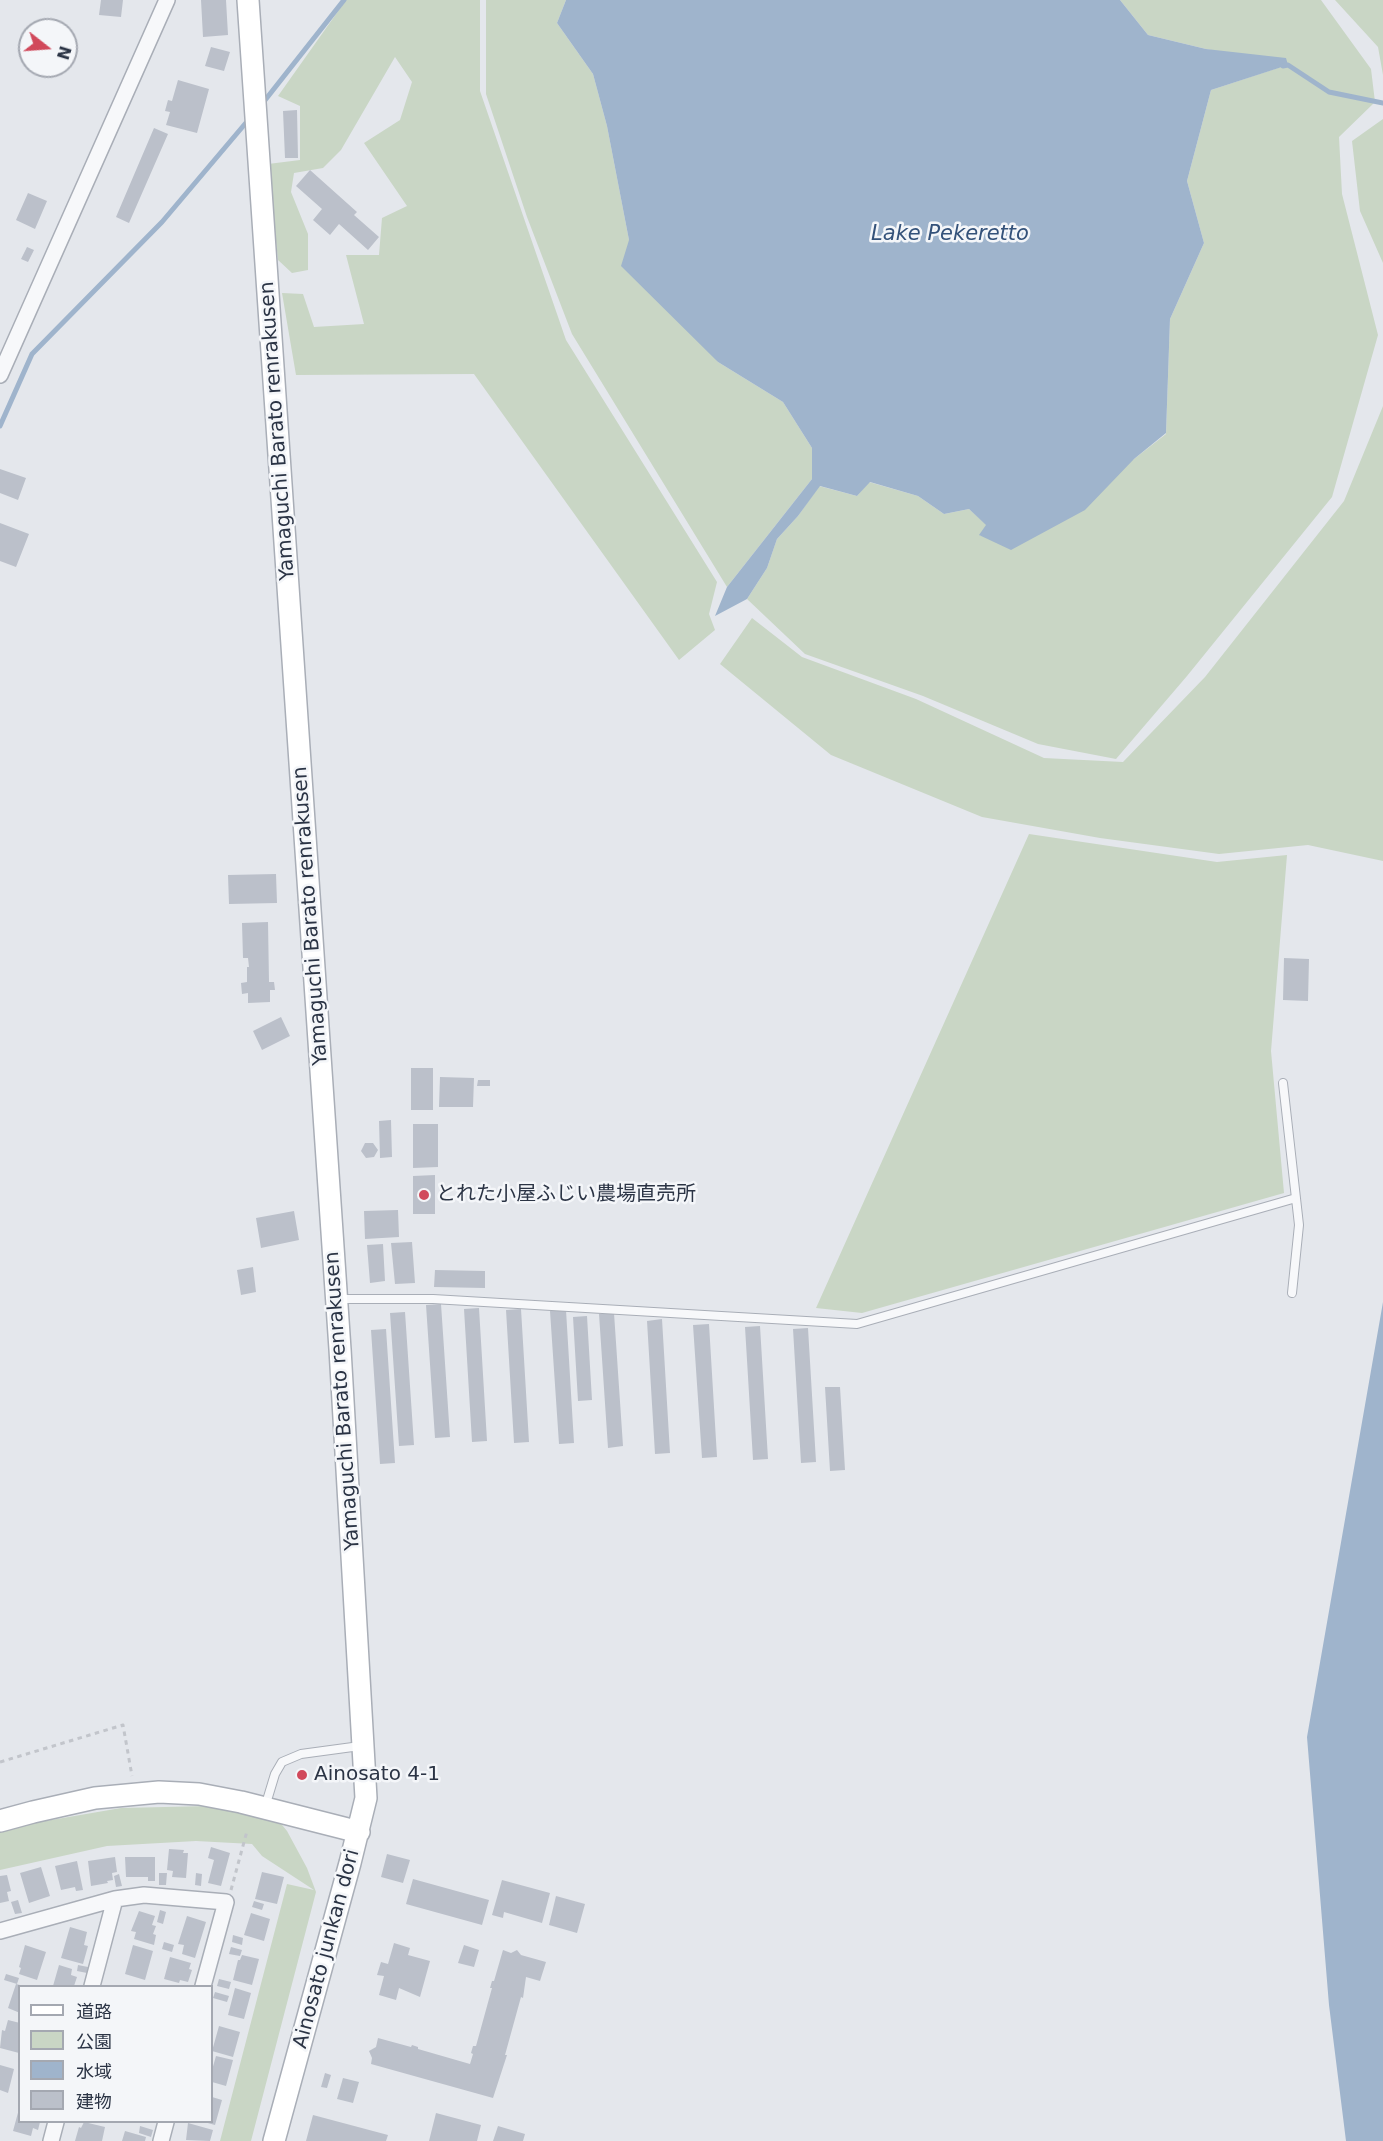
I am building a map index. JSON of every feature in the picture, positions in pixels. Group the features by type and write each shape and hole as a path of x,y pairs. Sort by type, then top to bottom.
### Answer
{"street":[{"path":"0,375 167,0"},
{"name":"Yamaguchi Barato renrakusen","path":"248,0 337,1299 366,1798 359,1832"},
{"name":"Ainosato junkan dori","path":"0,1821 95,1798 159,1792 199,1794 359,1832 274,2141"},
{"path":"0,1932 115,1899 144,1895 226,1902 203,1985"},
{"path":"92,1985 115,1899"},
{"path":"51,2141 56,2123"},
{"path":"161,2141 166,2123"}],"lane":[{"path":"1283,1083 1299,1225 1292,1293"},
{"path":"337,1299 433,1299 857,1324 1296,1198"},
{"path":"265,1808 275,1774 282,1762 295,1755 363,1745"}],"path":[{"path":"0,1762 123,1725 132,1769 134,1794"},
{"path":"231,1892 247,1830"}],"green space":[{"path":"346,0 480,0 480,91 566,340 717,582 709,614 715,630 679,660 474,374 296,375 282,293 303,294 314,327 364,324 346,255 379,255 382,218 407,206 364,143 400,120 412,82 395,57 341,150 323,168 294,173 291,192 308,234 308,270 292,273 278,260 268,164 300,160 300,106 278,96"},
{"path":"486,0 566,0 557,23 593,74 607,126 629,240 718,362 783,402 812,448 812,479 727,587 572,334 527,217 486,94"},
{"path":"1120,0 1321,0 1371,69 1375,102 1339,137 1342,194 1378,335 1332,497 1187,676 1116,759 1038,744 923,696 805,654 747,599 767,568 777,539 798,516 819,486 857,496 869,482 918,496 944,514 969,509 987,525 980,536 1134,459 1166,434 1170,319 1204,243 1187,181 1211,90 1287,65 1148,35"},
{"path":"1335,0 1383,0 1383,75 1378,47"},
{"path":"1383,119 1383,263 1360,211 1352,141"},
{"path":"1383,406 1383,861 1308,845 1219,854 1100,838 982,817 831,755 720,664 752,618 802,657 916,699 1044,758 1123,762 1205,677 1344,501"},
{"path":"1029,834 1217,862 1287,855 1271,1051 1284,1193 862,1313 816,1308"},
{"path":"208,1806 278,1820 287,1831 307,1868 316,1892 251,2141 220,2141 287,1884 314,1890 262,1856 252,1844 196,1841 107,1846 0,1870 0,1832 28,1824 121,1808"}],"water":[{"name":"Lake Pekeretto","path":"566,0 1120,0 1148,35 1206,49 1286,58 1288,65 1211,90 1187,181 1204,243 1170,319 1166,433 1134,459 1085,510 1011,550 979,535 986,525 969,509 944,514 918,496 870,482 857,496 820,486 798,516 777,539 767,568 747,599 715,616 727,587 812,479 812,448 783,402 718,362 621,266 629,240 607,126 593,74 557,23"},
{"path":"1383,1302 1383,2141 1346,2141 1329,2005 1307,1737"}],"building":[{"path":"101,0 123,0 121,17 99,15"},
{"path":"201,0 226,0 228,35 203,37"},
{"path":"211,47 230,52 224,71 205,66"},
{"path":"178,80 209,89 197,133 166,125 170,112 165,111 168,100 172,101"},
{"path":"297,110 298,158 285,158 283,111"},
{"path":"154,128 168,134 129,223 116,217"},
{"path":"310,170 357,212 354,215 379,237 368,250 339,224 330,235 313,220 322,209 296,186"},
{"path":"28,193 47,201 35,229 16,220"},
{"path":"27,247 34,250 28,262 21,259"},
{"path":"0,469 26,478 18,500 0,493"},
{"path":"0,523 29,534 16,567 0,561"},
{"path":"276,874 277,903 229,904 228,875"},
{"path":"268,922 269,982 274,982 275,990 270,990 270,1002 248,1003 248,993 242,994 241,983 247,982 247,967 249,967 248,958 243,958 242,923"},
{"path":"1284,958 1309,959 1308,1001 1283,1000"},
{"path":"281,1017 290,1036 262,1050 253,1031"},
{"path":"411,1068 433,1068 433,1110 411,1110"},
{"path":"440,1077 474,1078 473,1107 439,1107"},
{"path":"478,1080 490,1080 490,1086 477,1086"},
{"path":"391,1120 392,1157 380,1158 379,1121"},
{"path":"413,1124 438,1124 438,1167 413,1168"},
{"path":"365,1143 373,1143 378,1150 374,1157 366,1158 361,1151"},
{"name":"とれた小屋ふじい農場直売所","path":"435,1175 435,1214 413,1214 413,1176"},
{"path":"398,1210 399,1237 365,1239 364,1211"},
{"path":"294,1211 299,1240 261,1248 256,1218"},
{"path":"412,1242 415,1283 395,1284 391,1243"},
{"path":"383,1244 385,1281 370,1283 367,1245"},
{"path":"253,1267 256,1292 241,1295 237,1270"},
{"path":"435,1270 485,1271 485,1288 434,1287"},
{"path":"441,1304 450,1437 435,1438 426,1305"},
{"path":"479,1308 487,1441 472,1442 464,1309"},
{"path":"521,1309 529,1442 514,1443 506,1310"},
{"path":"566,1310 574,1443 559,1444 550,1311"},
{"path":"405,1312 414,1445 399,1446 390,1313"},
{"path":"614,1313 623,1446 608,1448 599,1314"},
{"path":"587,1316 592,1400 578,1401 573,1317"},
{"path":"662,1319 670,1453 655,1454 647,1321"},
{"path":"709,1324 717,1457 702,1458 693,1325"},
{"path":"760,1326 768,1459 753,1460 745,1327"},
{"path":"808,1328 816,1462 801,1463 793,1329"},
{"path":"386,1329 395,1463 380,1464 371,1330"},
{"path":"825,1387 840,1387 845,1470 830,1471"},
{"path":"211,1847 230,1853 221,1886 208,1883 214,1860 208,1858"},
{"path":"169,1849 184,1850 183,1853 188,1853 186,1878 172,1877 173,1871 167,1870"},
{"path":"387,1854 410,1860 403,1883 381,1877"},
{"path":"115,1857 117,1872 112,1873 113,1880 91,1886 88,1861"},
{"path":"125,1857 155,1857 155,1881 148,1881 148,1877 126,1877"},
{"path":"77,1861 83,1890 76,1891 75,1887 61,1890 55,1866"},
{"path":"41,1867 50,1896 29,1903 20,1873"},
{"path":"262,1872 284,1877 277,1904 255,1899"},
{"path":"159,1873 167,1873 166,1885 159,1885"},
{"path":"196,1873 202,1874 201,1886 195,1885"},
{"path":"119,1874 122,1886 116,1887 114,1876"},
{"path":"7,1875 11,1891 7,1892 9,1901 0,1903 0,1876"},
{"path":"413,1879 489,1900 482,1925 406,1904"},
{"path":"502,1880 550,1893 542,1923 504,1912 503,1918 492,1915"},
{"path":"556,1896 585,1904 577,1933 549,1925"},
{"path":"18,1900 22,1913 15,1914 11,1902"},
{"path":"254,1901 264,1904 262,1910 252,1907"},
{"path":"160,1910 166,1912 163,1924 157,1922"},
{"path":"139,1911 155,1916 152,1925 156,1926 153,1934 156,1935 154,1945 134,1939 136,1932 131,1931"},
{"path":"251,1913 270,1919 264,1941 244,1935"},
{"path":"187,1916 206,1922 195,1958 182,1954 184,1945 178,1944"},
{"path":"70,1927 87,1932 84,1945 88,1946 83,1964 61,1958"},
{"path":"233,1935 243,1938 242,1945 232,1942"},
{"path":"164,1942 174,1945 172,1952 162,1949"},
{"path":"394,1943 410,1948 408,1955 430,1961 420,1997 399,1988 396,2000 379,1995 384,1976 377,1975 381,1962 388,1964"},
{"path":"25,1945 46,1952 37,1980 19,1974"},
{"path":"133,1945 153,1951 145,1980 125,1974"},
{"path":"464,1945 479,1950 474,1967 458,1963"},
{"path":"231,1947 242,1950 240,1956 229,1954"},
{"path":"503,1950 511,1953 517,1950 521,1955 546,1962 540,1981 526,1977 523,1998 521,1997 505,2055 507,2055 493,2098 371,2064 372,2058 369,2051 376,2047 378,2038 411,2047 412,2045 418,2049 470,2064 473,2046 476,2046 492,1988 490,1988"},
{"path":"242,1955 259,1959 252,1985 233,1980 238,1960"},
{"path":"170,1957 191,1963 189,1969 192,1970 188,1982 180,1980 179,1983 164,1979"},
{"path":"59,1965 72,1969 71,1975 77,1977 74,1985 53,1985"},
{"path":"78,1965 88,1967 87,1973 77,1971"},
{"path":"6,1974 19,1978 17,1984 4,1980"},
{"path":"219,1979 231,1982 229,1989 217,1986"},
{"path":"16,1984 20,1985 18,1985 18,2012 8,2008"},
{"path":"235,1988 251,1993 244,2019 228,2015"},
{"path":"215,1992 229,1996 227,2002 213,1998"},
{"path":"8,2020 18,2022 18,2053 0,2048 2,2030 5,2031"},
{"path":"219,2026 240,2032 233,2057 213,2051"},
{"path":"216,2056 233,2060 226,2086 213,2082"},
{"path":"0,2065 14,2069 8,2093 0,2090"},
{"path":"325,2073 331,2075 327,2088 321,2087"},
{"path":"343,2078 359,2082 353,2103 337,2099"},
{"path":"213,2097 222,2100 215,2125 208,2123 213,2123"},
{"path":"18,2113 18,2123 40,2123 38,2130 33,2128 31,2136 13,2131"},
{"path":"436,2113 481,2125 477,2141 429,2141"},
{"path":"313,2115 388,2135 386,2141 306,2141"},
{"path":"84,2123 105,2127 102,2141 75,2141 79,2127 81,2128"},
{"path":"188,2123 213,2130 210,2141 186,2140"},
{"path":"140,2126 153,2130 151,2137 139,2133"},
{"path":"498,2126 525,2134 523,2141 493,2141"},
{"path":"125,2131 146,2137 145,2141 122,2141"}],"waterway":[{"path":"262,104 344,0"},
{"path":"1283,66 1288,65 1329,92 1383,103"},
{"path":"0,426 32,354 162,222 250,118"}],"place":[{"name":"とれた小屋ふじい農場直売所","path":"424,1195"},
{"name":"Ainosato 4-1","path":"302,1775"}]}
